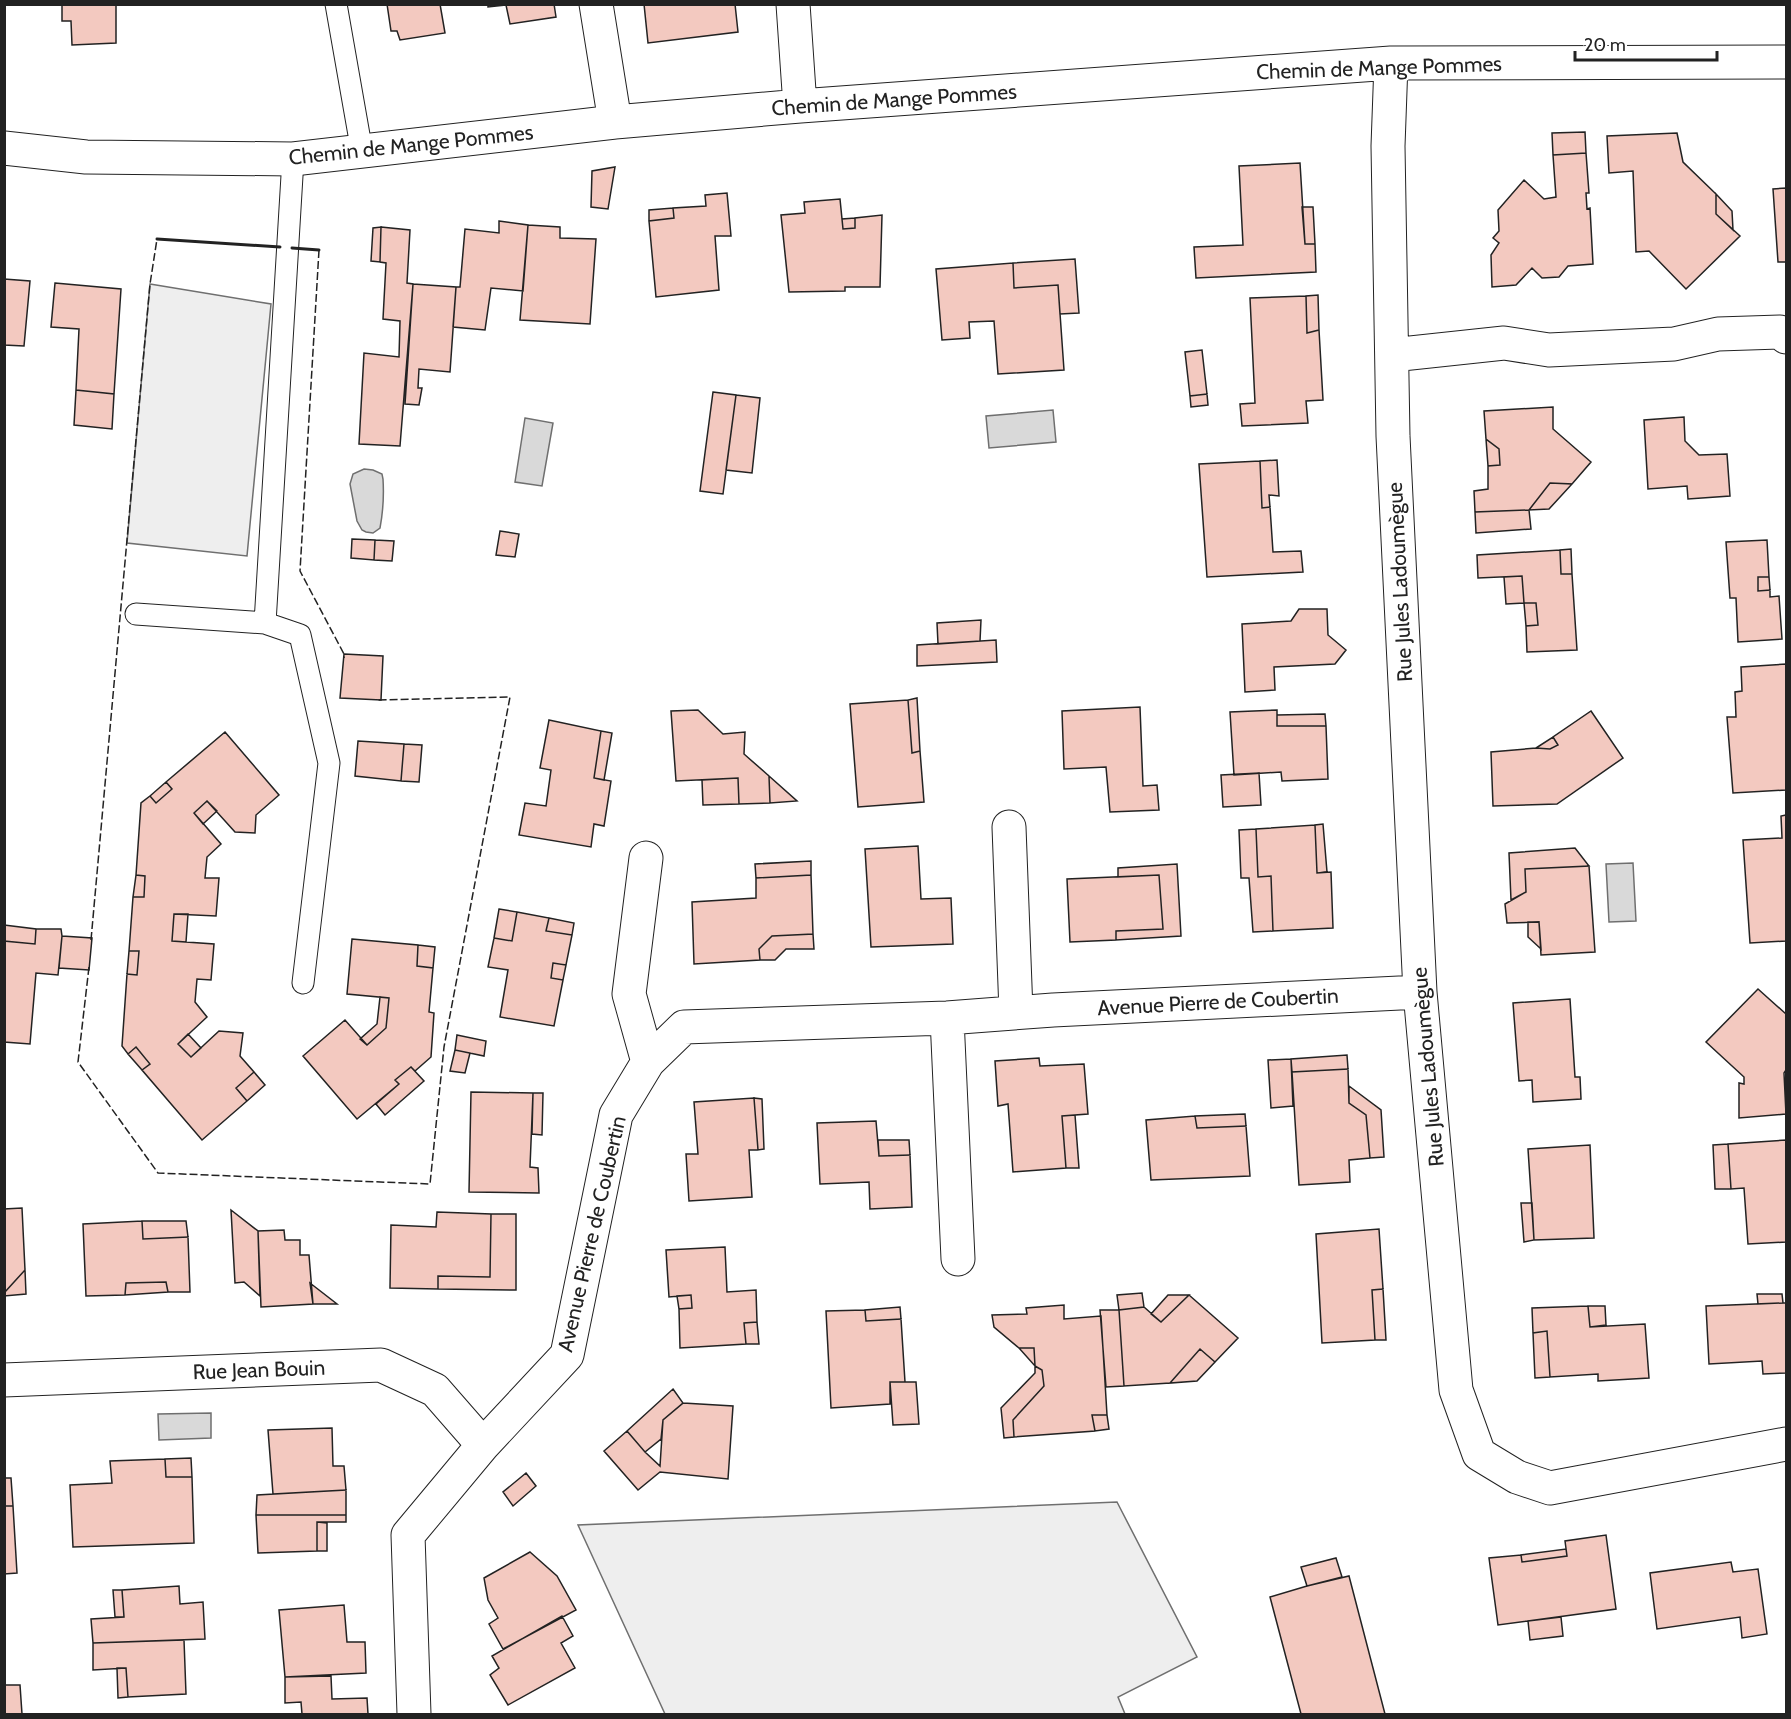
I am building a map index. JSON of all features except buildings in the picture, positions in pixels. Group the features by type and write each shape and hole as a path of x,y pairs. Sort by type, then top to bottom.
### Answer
{"street":[{"path":"596,4 615,122"},
{"path":"793,4 800,106"},
{"name":"Chemin de Mange Pommes","path":"4,148 86,157 293,159 615,122 800,106 1391,63 1786,62"},
{"name":"Rue Jules Ladoumègue","path":"1391,63 1388,146 1394,448 1420,992 1456,1390 1479,1454 1517,1477 1550,1488 1786,1444"},
{"path":"1392,356 1504,343 1549,350 1674,344 1718,334 1779,332 1786,337"},
{"path":"1009,827 1016,1012"},
{"path":"646,858 629,994 648,1062"},
{"name":"Avenue Pierre de Coubertin","path":"414,1714 408,1535 483,1445 567,1355 616,1115 648,1062 684,1027 947,1018 1016,1012 1420,992"},
{"path":"947,1018 958,1259"},
{"name":"Rue Jean Bouin","path":"4,1380 381,1365 435,1390 483,1445"}],"lane":[{"path":"336,4 362,152"},
{"path":"265,623 293,159"},
{"path":"136,614 265,623 300,635 329,763 303,983"}],"shaded area":[{"path":"150,284 271,304 247,556 127,543"},
{"path":"1053,410 1056,442 989,448 986,416"},
{"path":"525,418 553,423 542,486 515,482"},
{"path":"364,469 382,474 383,479 380,528 373,533 362,530 357,521 350,484 353,474"},
{"path":"1633,863 1636,921 1609,922 1606,864"},
{"path":"211,1413 211,1438 159,1440 158,1414"},
{"path":"1117,1502 1197,1657 1118,1697 1125,1714 665,1714 578,1525"}],"fence":[{"path":"91,940 150,284 157,239"},
{"path":"319,250 300,571 344,654 344,658"},
{"path":"89,967 78,1062 158,1173 430,1184 444,1047 510,697 378,700"}],"wall":[{"path":"157,239 280,247"},
{"path":"292,248 319,250"}]}
